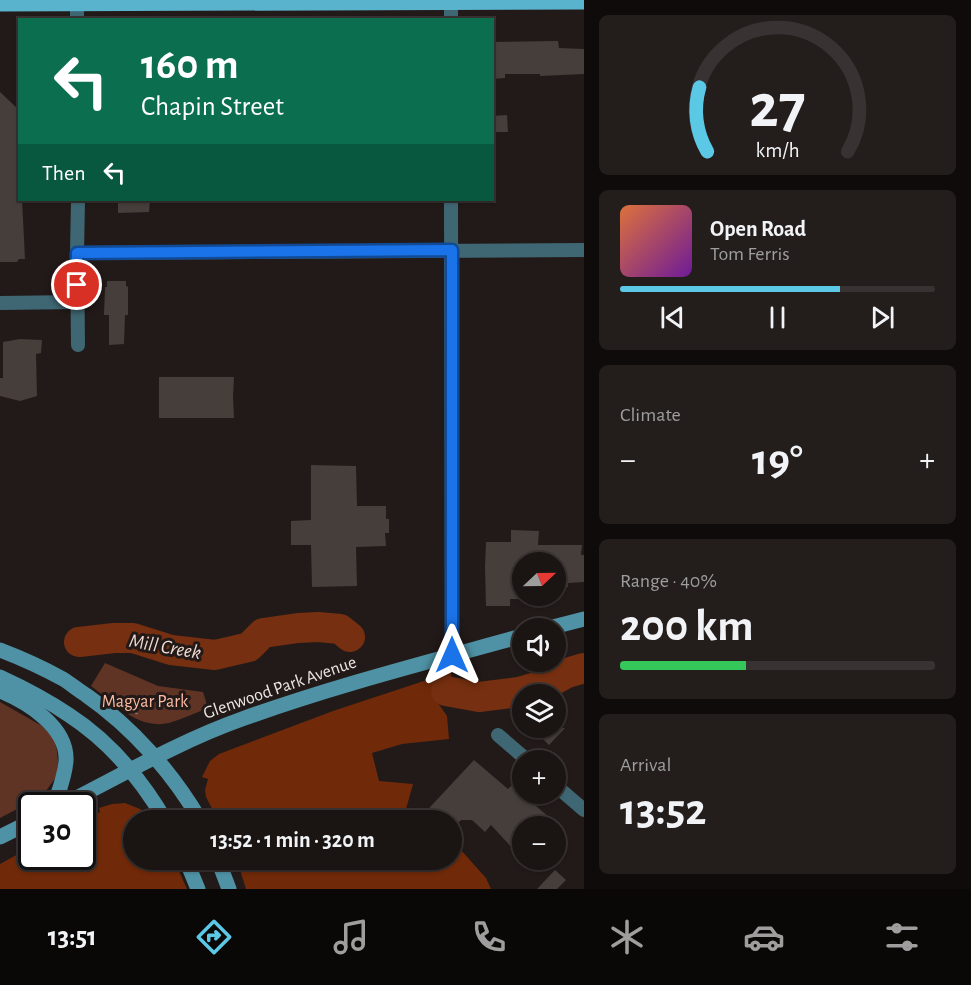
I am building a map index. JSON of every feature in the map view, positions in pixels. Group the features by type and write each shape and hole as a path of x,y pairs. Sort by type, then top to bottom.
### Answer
{"main road":[{"path":"0,4 77,12 107,2 584,2"},
{"path":"566,624 584,619"},
{"name":"Glenwood Park Avenue","path":"88,792 206,733 241,719 317,694 512,639"},
{"path":"0,650 65,680 102,706 154,758 194,810"},
{"path":"0,677 70,715 109,746 131,770 158,810"},
{"path":"0,691 15,697 43,716 64,744 66,759 64,777 59,792"},
{"path":"0,837 18,828"},
{"path":"190,870 198,889"},
{"path":"222,870 229,889"}],"street":[{"path":"451,2 451,18"},
{"path":"78,201 78,345"},
{"path":"452,201 452,655"},
{"path":"77,253 584,250"},
{"path":"0,303 77,302"},
{"path":"498,735 515,750"},
{"path":"566,794 584,810"}],"path":[{"path":"136,714 145,694"}],"green space":[{"name":"Magyar Park","path":"105,663 158,686 203,692 208,708 169,723 147,723 137,719 91,686"},
{"path":"0,702 42,726 54,738 58,762 57,776 45,792 18,792 18,809 0,818"}],"shaded area":[{"path":"451,672 452,682 438,703 447,716 449,739 402,744 372,753 379,781 413,784 406,810 213,810 206,797 208,779 202,777 210,761 219,754 333,711"},
{"path":"125,803 141,810 123,810 123,870 178,870 187,889 0,889 0,864 18,854 18,870 96,870 96,814 100,812 99,808"},
{"path":"462,851 486,878 491,889 246,889 240,870 462,870"}],"building":[{"path":"558,41 559,48 584,49 584,74 540,76 540,74 505,74 505,78 494,79 494,42"},
{"path":"0,92 18,109 18,201 22,201 25,259 19,259 17,262 0,262"},
{"path":"507,115 508,132 494,132 494,116"},
{"path":"118,201 150,201 149,212 118,213"},
{"path":"107,281 126,281 128,287 128,315 125,315 124,344 109,345 109,315 104,315"},
{"path":"20,339 42,340 41,353 36,354 37,396 20,401 0,396 0,378 3,378 3,342"},
{"path":"159,377 234,377 234,418 159,418"},
{"path":"311,465 356,466 357,506 386,506 389,533 385,533 386,546 356,547 357,586 312,587 311,545 291,545 291,521 311,520"},
{"path":"511,530 539,531 538,545 582,545 584,582 568,583 566,587 566,552 512,552 510,606 486,606 486,542 511,542"},
{"path":"542,738 556,738 549,745"},
{"path":"474,760 508,789 512,785 512,804 534,804 548,816 512,816 512,848 491,825 485,832 472,820 462,820 462,810 427,810"},
{"path":"555,870 566,880 557,889 537,889"}],"waterway":[{"name":"Mill Creek","path":"79,642 133,638 171,650 215,655 249,647 263,633 298,628 340,629 350,637"},
{"name":"Mill Creek","path":"446,691 479,697 519,692 549,683 567,673 584,668"}],"route":[{"path":"77,285 77,253 452,250 452,655"}]}
